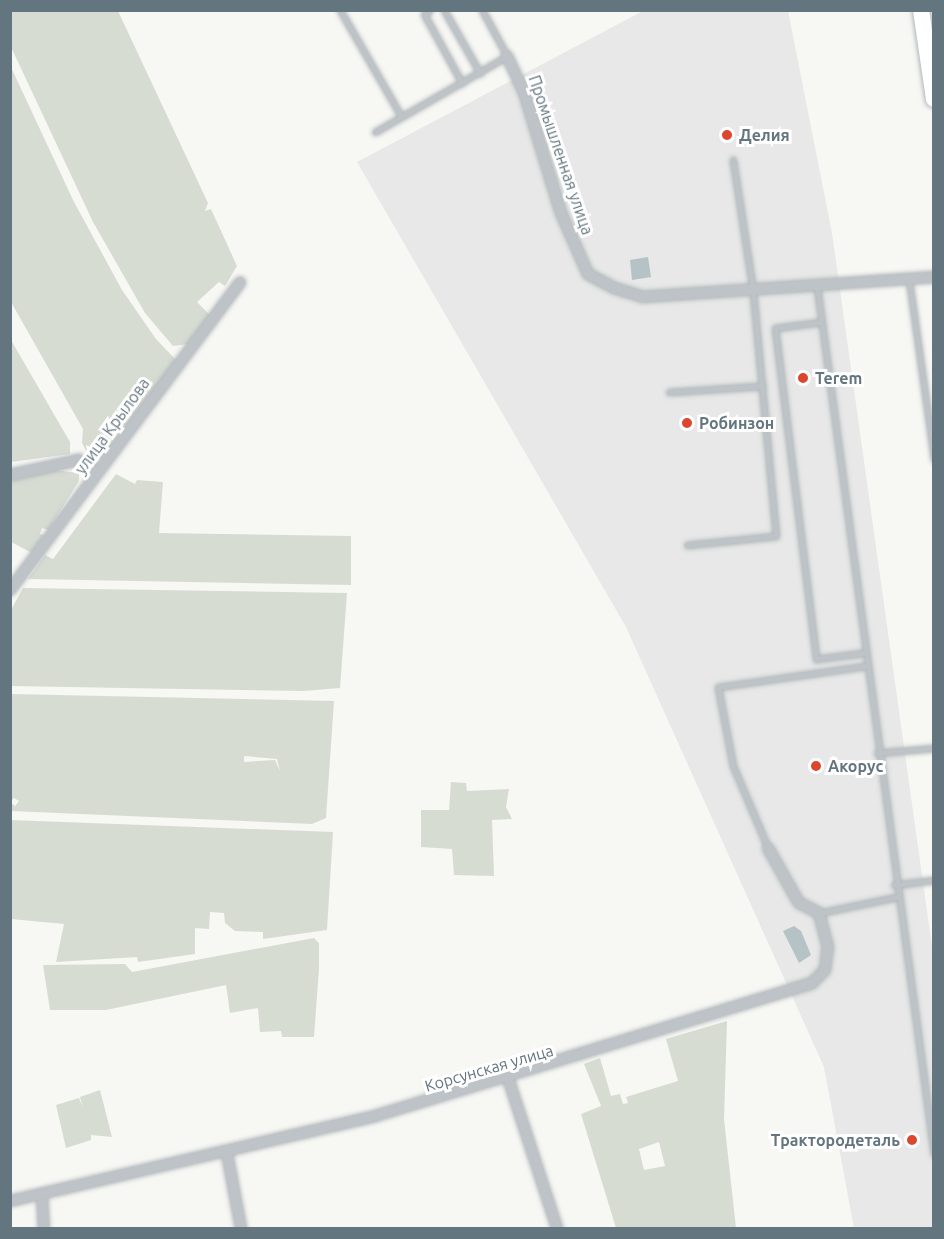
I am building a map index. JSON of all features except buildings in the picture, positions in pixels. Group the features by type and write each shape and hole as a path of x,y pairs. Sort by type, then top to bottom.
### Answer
{"main road":[{"path":"921,10 933,99"}],"street":[{"name":"Промышленная улица","path":"507,56 524,92 561,213 588,274 643,297 933,277"},
{"name":"улица Крылова","path":"10,590 181,356 237,291 240,282"},
{"path":"10,475 80,460 96,472"},
{"path":"768,848 799,903 819,913"},
{"name":"Корсунская улица","path":"10,1201 228,1153 508,1078 813,983 825,970 828,947 819,913"},
{"path":"508,1078 557,1228"},
{"path":"228,1153 240,1228"},
{"path":"42,1194 44,1228"}],"lane":[{"path":"340,10 401,116"},
{"path":"430,10 424,14 462,83"},
{"path":"444,10 480,73"},
{"path":"375,132 507,56 482,10"},
{"path":"687,545 776,536 753,291 733,160"},
{"path":"909,280 933,459"},
{"path":"817,286 894,885 933,1154"},
{"path":"821,322 775,328 814,647 816,658 863,653"},
{"path":"669,392 763,386"},
{"path":"768,848 733,766 718,687 865,666"},
{"path":"877,753 933,748"},
{"path":"894,885 933,880"},
{"path":"819,913 896,897"}],"shaded area":[{"path":"10,11 118,11 208,203 205,211 211,209 237,266 225,286 219,282 197,302 211,316 188,344 173,346 145,313 93,222 11,47"},
{"path":"643,11 788,11 832,233 933,954 933,1228 854,1228 824,1067 626,627 357,162"},
{"path":"10,65 73,200 122,290 156,339 177,361 101,459 88,455 82,443 83,429 11,302"},
{"path":"648,257 651,277 632,280 630,260"},
{"path":"11,340 70,442 70,454 11,462"},
{"path":"54,470 79,473 79,481 48,530 42,528 40,534 44,535 32,553 11,542 10,481"},
{"path":"116,474 135,484 137,480 163,482 159,533 351,536 351,585 28,579 45,555 53,559"},
{"path":"23,588 347,593 340,688 303,691 11,686 11,610"},
{"path":"11,694 334,701 326,818 312,824 11,811 11,803 15,806 19,801 14,798 11,801","holes":["244,756 277,759 280,771 275,760 244,762"]},
{"path":"451,782 466,783 467,791 509,789 506,807 512,819 492,820 494,876 454,875 452,849 421,847 421,810 449,810"},
{"path":"10,820 333,832 327,930 263,939 263,932 235,931 225,923 224,913 210,912 209,929 195,928 195,954 138,962 137,957 56,962 64,924 11,919"},
{"path":"794,926 801,931 811,955 799,963 783,931"},
{"path":"314,938 319,943 319,969 314,1037 282,1037 281,1031 260,1032 258,1008 230,1013 226,985 106,1010 50,1010 43,965 125,964 132,972"},
{"path":"727,1021 724,1119 736,1228 616,1228 581,1114 601,1106 584,1064 600,1058 611,1096 620,1094 623,1104 628,1103 626,1097 678,1081 666,1039","holes":["659,1142 665,1166 644,1170 639,1149"]},
{"path":"100,1090 112,1137 91,1135 91,1140 66,1148 56,1105 79,1098 83,1108 80,1097"}],"place":[{"name":"Делия","path":"727,135"},
{"name":"Terem","path":"803,378"},
{"name":"Робинзон","path":"687,423"},
{"name":"Акорус","path":"816,766"},
{"name":"Трактородеталь","path":"912,1140"}]}
